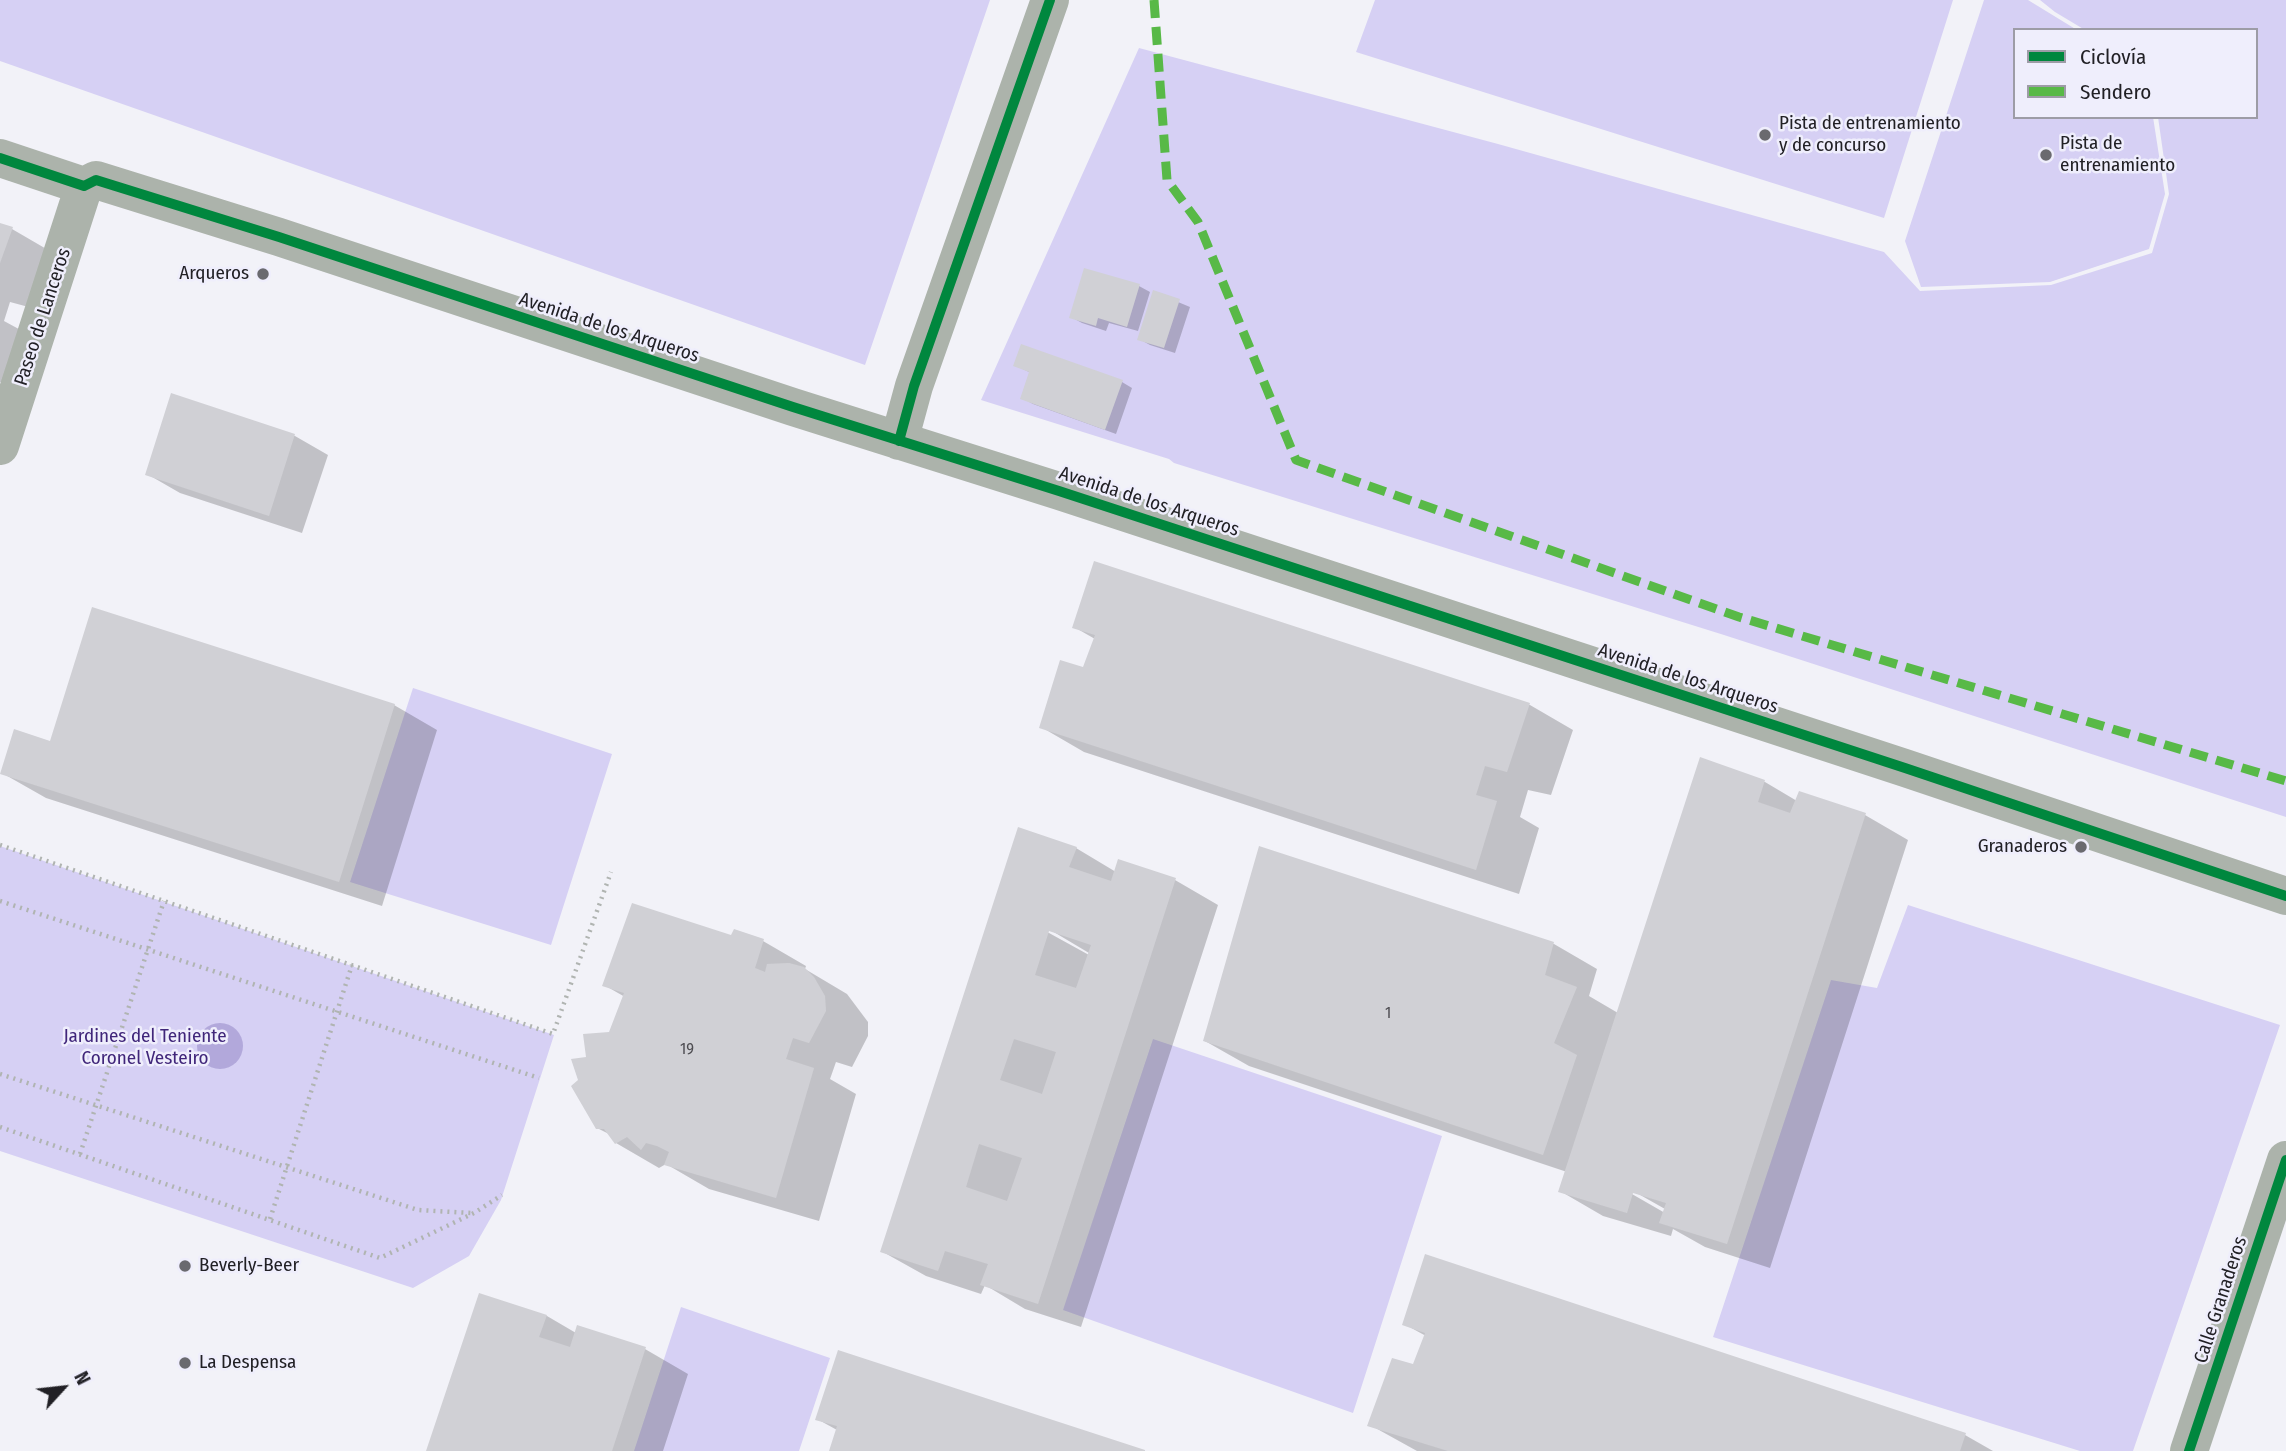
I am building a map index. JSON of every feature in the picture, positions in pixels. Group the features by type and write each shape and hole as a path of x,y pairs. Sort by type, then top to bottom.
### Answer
{"street":[{"path":"899,441 914,386 1050,0"},
{"name":"Avenida de los Arqueros","path":"0,158 84,186 96,180 305,246 1786,729 2286,896"},
{"name":"Paseo de Lanceros","path":"0,446 84,186"},
{"name":"Calle Granaderos","path":"2189,1451 2286,1160"}],"path":[{"path":"0,845 553,1034 611,872"},
{"path":"0,901 539,1078"},
{"path":"80,1154 163,901"},
{"path":"270,1219 352,965"},
{"path":"0,1074 418,1210 474,1213"},
{"path":"0,1127 380,1258 474,1213 502,1195"}],"green space":[{"path":"0,0 990,0 865,365 0,61"},
{"name":"Pista de entrenamiento y de concurso","path":"1375,0 1953,0 1884,218 1356,52"},
{"name":"Pista de entrenamiento","path":"1984,0 2028,0 2074,28 2013,28 2013,119 2153,119 2165,194 2149,249 2050,282 1921,287 1905,241"},
{"path":"2040,0 2286,0 2286,817 1724,635 981,400 1139,48 1498,144 1884,252 1920,291 2051,285 2152,253 2169,194 2158,119 2258,119 2258,28 2082,28"},
{"path":"413,688 612,754 551,945 350,882"},
{"name":"Jardines del Teniente Coronel Vesteiro","path":"0,846 554,1035 501,1200 469,1256 413,1288 0,1151"},
{"path":"1908,905 2280,1025 2133,1451 2080,1451 1713,1337 1831,980 1877,988"},
{"path":"1153,1039 1442,1136 1353,1413 1063,1310"},
{"path":"681,1307 830,1358 799,1451 634,1451"}],"shaded area":[{"path":"220,1023 236,1030 243,1046 236,1062 220,1069 204,1062 197,1046 204,1030"}],"building":[{"path":"0,223 13,227 0,263"},
{"path":"1084,268 1140,284 1127,327 1098,318 1096,326 1069,318"},
{"path":"1153,290 1180,299 1164,348 1137,340"},
{"path":"1021,344 1123,380 1105,430 1020,399 1029,372 1013,366"},
{"path":"171,393 295,434 269,516 145,475"},
{"path":"1094,561 1530,703 1507,772 1485,766 1476,795 1497,801 1476,870 1039,728 1060,660 1083,667 1095,635 1072,628"},
{"path":"92,607 395,704 339,882 0,774 14,729 50,741"},
{"path":"1700,757 1765,780 1758,802 1790,813 1799,791 1866,813 1727,1244 1659,1223 1666,1203 1633,1193 1627,1213 1558,1192"},
{"path":"1018,827 1077,847 1069,867 1111,881 1118,859 1176,878 1038,1304 980,1285 988,1264 945,1251 938,1271 880,1252","holes":["1049,931 1091,945 1076,988 1035,975","1014,1039 1056,1052 1042,1094 1000,1080","979,1144 1022,1158 1007,1201 966,1187"]},
{"path":"1259,846 1554,942 1545,975 1577,987 1554,1043 1577,1055 1543,1155 1203,1041"},
{"path":"632,903 731,935 734,929 764,939 755,968 765,972 767,964 789,963 804,967 814,977 825,996 826,1011 809,1043 793,1038 786,1059 814,1068 776,1198 664,1165 669,1152 657,1146 646,1143 641,1150 627,1137 615,1144 604,1129 596,1129 571,1086 578,1080 571,1059 586,1057 583,1034 609,1032 624,993 602,986"},
{"path":"1425,1254 1966,1433 1960,1451 1448,1451 1367,1426 1392,1358 1413,1364 1425,1333 1402,1325"},
{"path":"479,1293 547,1315 539,1337 570,1347 577,1325 646,1347 612,1451 426,1451"},
{"path":"838,1350 1145,1451 829,1451 837,1426 815,1420"}],"marked path":[{"path":"1154,0 1167,180 1198,222 1296,460 1739,617 2286,781"}],"cycle path":[{"path":"899,441 914,386 1050,0"},
{"path":"0,158 84,186 96,180 279,237 1905,768 2286,896"},
{"path":"2189,1451 2286,1160"}],"place":[{"name":"Pista de entrenamiento y de concurso","path":"1765,135"},
{"name":"Pista de entrenamiento","path":"2046,155"},
{"name":"Arqueros","path":"263,274"},
{"name":"Granaderos","path":"2081,847"},
{"name":"Beverly-Beer","path":"185,1266"},
{"name":"La Despensa","path":"185,1363"}]}
